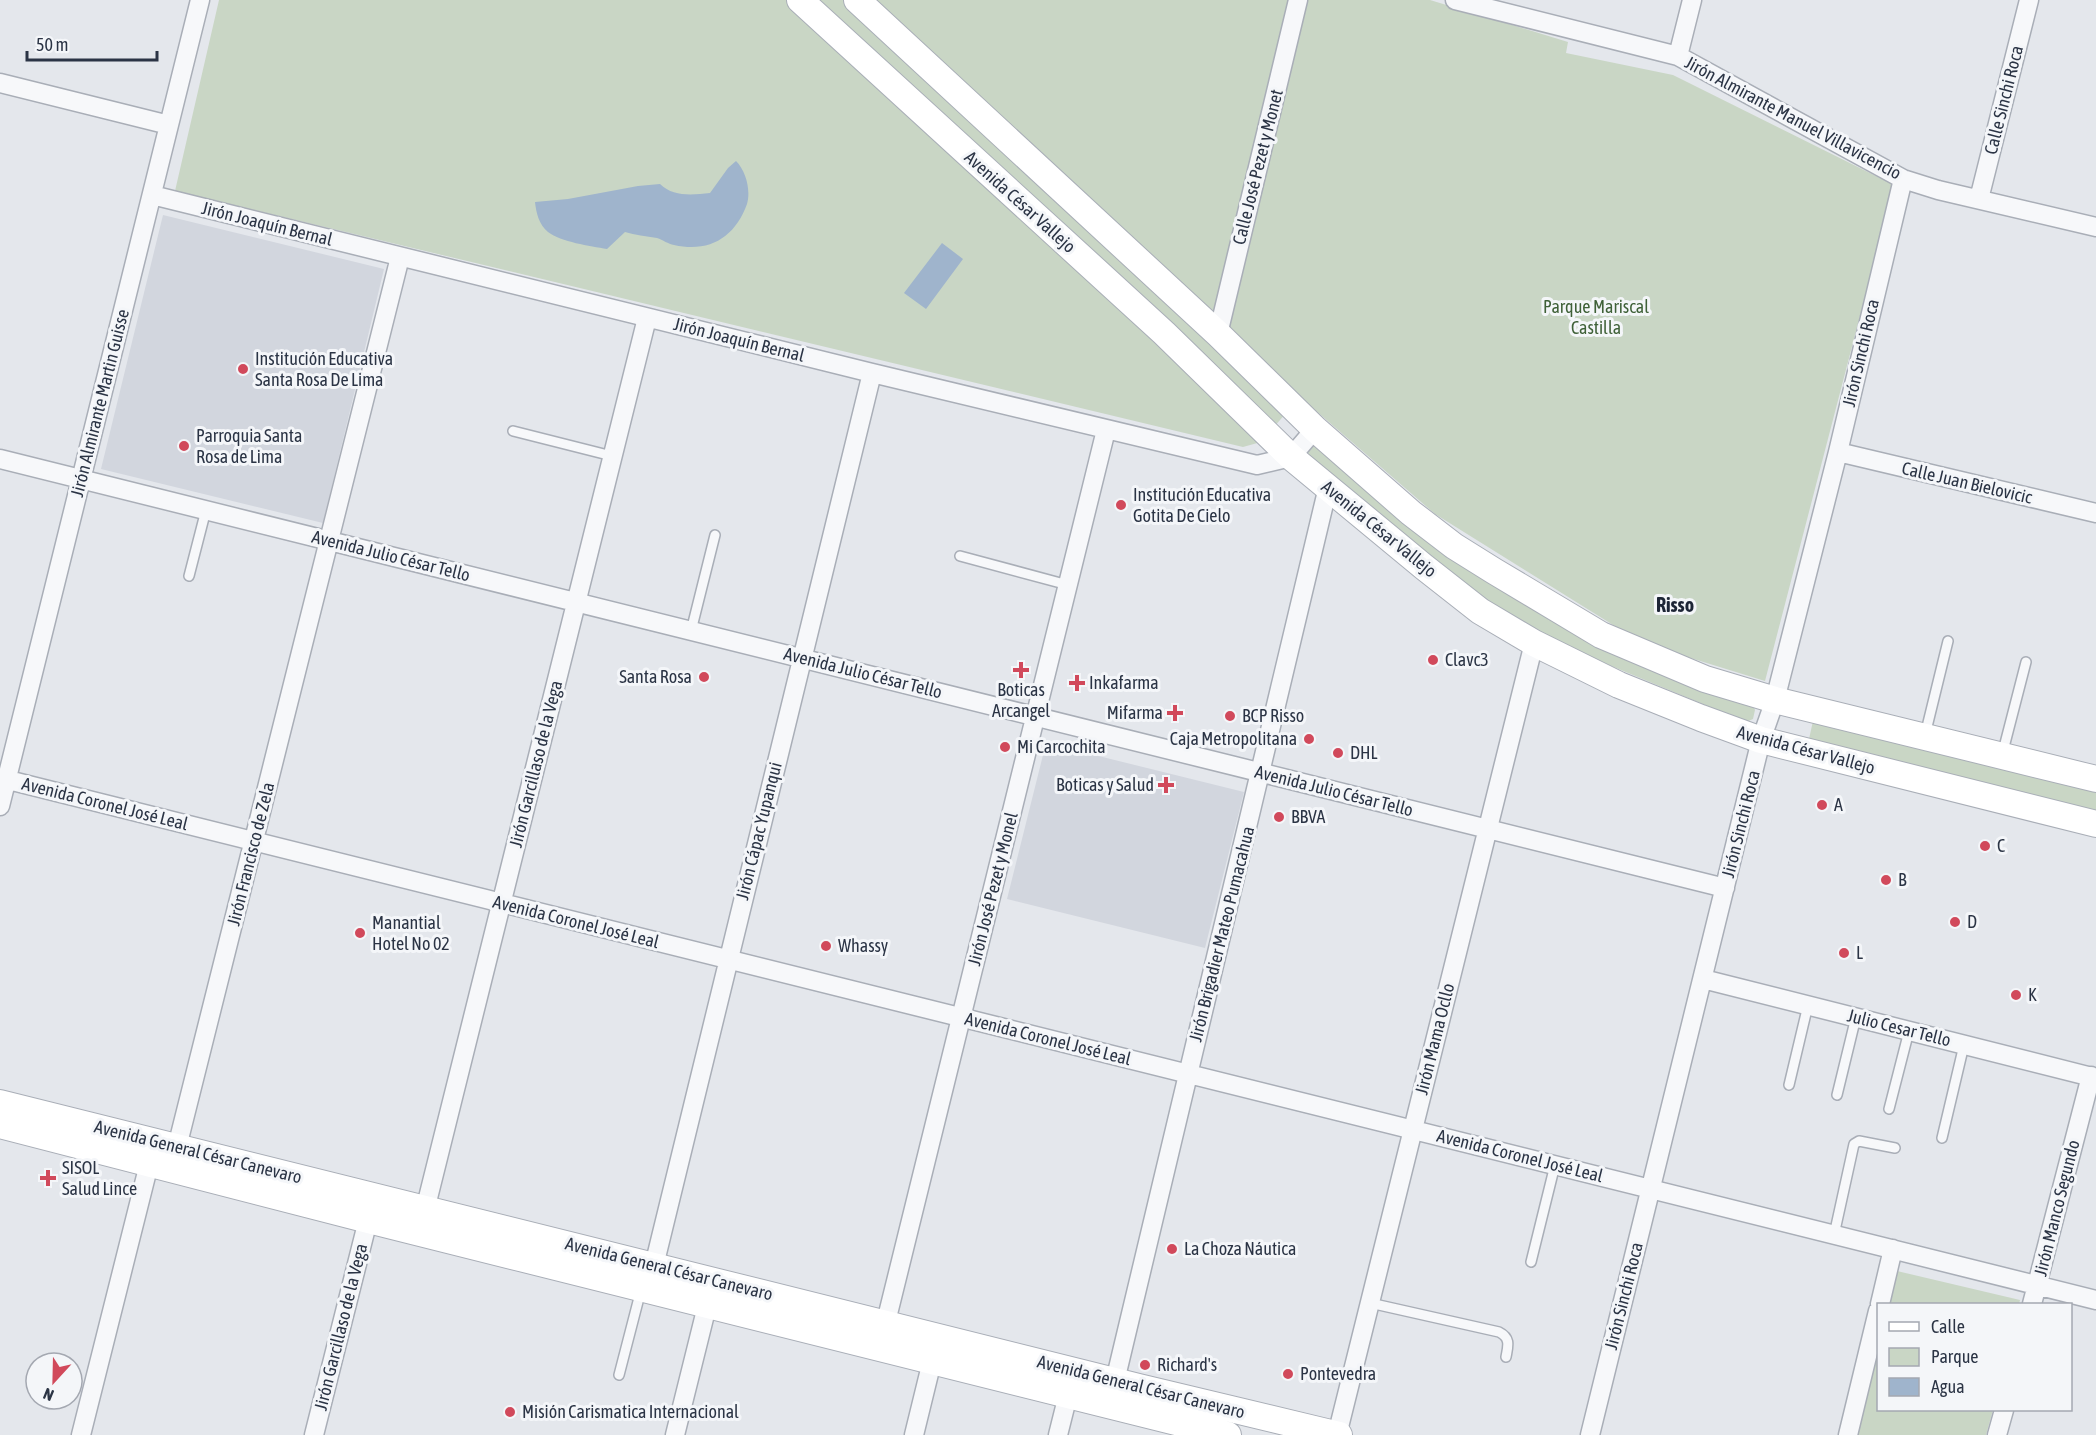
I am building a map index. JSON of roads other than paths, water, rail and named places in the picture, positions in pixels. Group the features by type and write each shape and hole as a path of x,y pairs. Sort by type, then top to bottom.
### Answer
{"main road":[{"name":"Avenida César Vallejo","path":"800,0 1164,333 1291,457 1424,567 1480,610 1534,643 1619,685 1761,740 2096,824"},
{"name":"Avenida César Vallejo","path":"864,6 1218,334 1315,429 1411,513 1446,539 1548,605 1601,635 1705,679 1775,700 2096,779"},
{"path":"845,40 861,39 871,28 864,6"},
{"path":"886,78 885,62 890,56 897,51 912,52"},
{"name":"Avenida General César Canevaro","path":"0,1103 653,1265 710,1293"},
{"name":"Avenida General César Canevaro","path":"0,1125 645,1289 710,1293 935,1349 1115,1381 1338,1435"},
{"name":"Avenida General César Canevaro","path":"935,1349 1068,1395 1213,1433"}],"street":[{"name":"Jirón Almirante Martin Guisse","path":"0,806 3,779 81,479 200,0"},
{"name":"Calle José Pezet y Monet","path":"1218,334 1298,0"},
{"name":"Jirón Almirante Manuel Villavicencio","path":"1455,0 1678,56 1903,179 2096,227"},
{"path":"1678,56 1692,0"},
{"name":"Calle Sinchi Roca","path":"1979,199 2028,0"},
{"path":"0,83 169,125"},
{"name":"Jirón Sinchi Roca","path":"1590,1435 1761,740 1775,700 1838,452 1903,179"},
{"name":"Jirón Joaquín Bernal","path":"152,195 646,318 1257,465 1291,457"},
{"name":"Jirón Francisco de Zela","path":"177,1147 400,257"},
{"name":"Jirón Garcillaso de la Vega","path":"425,1210 646,318"},
{"name":"Jirón Cápac Yupanqui","path":"645,1289 653,1265 872,373"},
{"path":"1291,457 1315,429"},
{"name":"Jirón José Pezet y Monel","path":"883,1336 1106,430"},
{"name":"Calle Juan Bielovicic","path":"1838,452 2096,513"},
{"name":"Avenida Julio César Tello","path":"0,459 1725,888"},
{"name":"Jirón Brigadier Mateo Pumacahua","path":"1115,1381 1328,487"},
{"name":"Jirón Mama Ocllo","path":"1338,1435 1534,643"},
{"name":"Avenida Coronel José Leal","path":"3,779 2096,1300"},
{"name":"Julio Cesar Tello","path":"1703,979 2093,1077"},
{"name":"Jirón Manco Segundo","path":"2032,1303 2093,1077"},
{"path":"81,1435 149,1164 177,1147"},
{"name":"Jirón Garcillaso de la Vega","path":"314,1435 368,1220"},
{"path":"1880,1303 1893,1249"},
{"path":"675,1435 710,1293"},
{"path":"1848,1435 1877,1315"},
{"path":"914,1435 935,1349"},
{"path":"1058,1435 1068,1395"},
{"path":"1997,1435 2004,1411"}],"lane":[{"path":"513,431 612,456"},
{"path":"189,576 206,510"},
{"path":"691,631 715,535"},
{"path":"960,556 1068,585"},
{"path":"1924,737 1948,641"},
{"path":"2001,757 2026,662"},
{"path":"1789,1085 1808,1005"},
{"path":"1837,1095 1856,1017"},
{"path":"1889,1109 1909,1031"},
{"path":"1942,1138 1964,1045"},
{"path":"1834,1235 1854,1144 1859,1141 1895,1148"},
{"path":"1531,1262 1555,1165"},
{"path":"619,1375 645,1289"},
{"path":"1370,1303 1499,1332 1509,1341 1506,1357"}],"water":[{"path":"736,161 747,181 747,204 742,216 728,234 720,240 699,247 672,244 657,238 625,232 607,249 592,246 568,241 548,232 542,226 537,214 535,202 568,199 638,186 660,184 677,193 710,193"},
{"path":"942,243 963,259 926,309 904,293"}],"place":[{"name":"Institución Educativa Santa Rosa De Lima","path":"243,369"},
{"name":"Parroquia Santa Rosa de Lima","path":"184,446"},
{"name":"Institución Educativa Gotita De Cielo","path":"1121,505"},
{"name":"Clavc3","path":"1433,660"},
{"name":"Boticas Arcangel","path":"1021,670"},
{"name":"Santa Rosa","path":"704,677"},
{"name":"Inkafarma","path":"1077,683"},
{"name":"Mifarma","path":"1175,713"},
{"name":"BCP Risso","path":"1230,716"},
{"name":"Caja Metropolitana","path":"1309,739"},
{"name":"Mi Carcochita","path":"1005,747"},
{"name":"DHL","path":"1338,753"},
{"name":"Boticas y Salud","path":"1166,785"},
{"name":"A","path":"1822,805"},
{"name":"BBVA","path":"1279,817"},
{"name":"C","path":"1985,846"},
{"name":"B","path":"1886,880"},
{"name":"D","path":"1955,922"},
{"name":"Manantial Hotel No 02","path":"360,933"},
{"name":"Whassy","path":"826,946"},
{"name":"L","path":"1844,953"},
{"name":"K","path":"2016,995"},
{"name":"SISOL Salud Lince","path":"48,1178"},
{"name":"La Choza Náutica","path":"1172,1249"},
{"name":"Richard's","path":"1145,1365"},
{"name":"Pontevedra","path":"1288,1374"},
{"name":"Misión Carismatica Internacional","path":"510,1412"}],"district":[{"name":"Risso","path":"1675,605"}],"park label":[{"name":"Parque Mariscal Castilla","path":"1596,317"}]}
